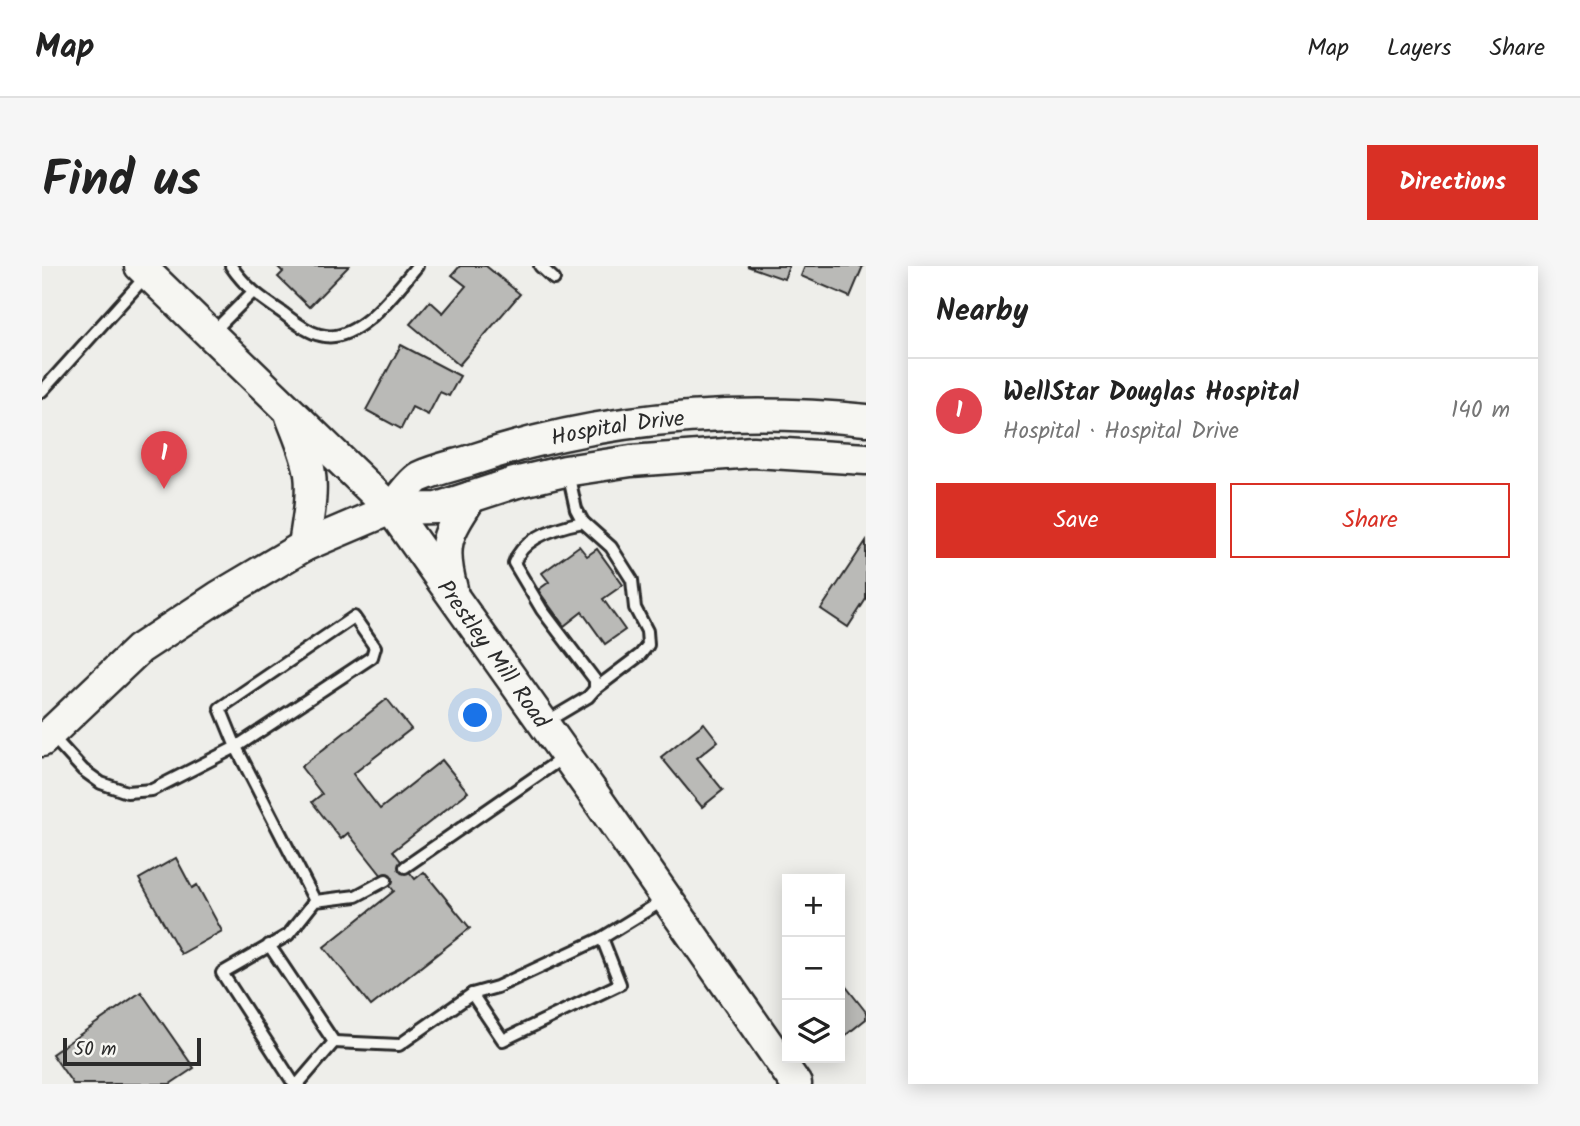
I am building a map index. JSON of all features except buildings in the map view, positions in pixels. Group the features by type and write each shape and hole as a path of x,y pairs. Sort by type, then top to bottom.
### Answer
{"street":[{"name":"Prestley Mill Road","path":"143,270 391,509 567,755 796,1084"},
{"path":"288,409 307,460 310,476 311,492 304,546"},
{"name":"Hospital Drive","path":"391,509 417,478 502,450 569,432 620,423 690,416 816,415 866,420"},
{"name":"Hospital Drive","path":"46,737 139,649 218,597 304,546 391,509 437,508 514,483 631,461 740,453 866,459"},
{"path":"455,599 447,572 447,537 471,497"}],"lane":[{"path":"231,266 252,293 294,321 320,335 337,336 355,330 369,318 417,266"},
{"path":"540,266 554,279"},
{"path":"42,391 143,270"},
{"path":"211,334 252,293"},
{"path":"544,723 588,697 640,655 648,645 647,631 635,608 632,580 611,547 583,522 576,509 568,471"},
{"path":"583,522 550,532 522,545 514,563 542,610 595,680 595,689"},
{"path":"46,737 101,783 127,792 152,790 236,747 372,657 375,647 354,617 220,708 236,747 315,901"},
{"path":"405,867 567,755"},
{"path":"334,1042 296,1084 222,973 288,934 315,901 356,896 386,880"},
{"path":"334,1042 399,1045 472,994 497,987 602,938 667,898"},
{"path":"472,994 503,1040 620,984 602,938"},
{"path":"269,945 334,1042"}],"place":[{"name":"WellStar Douglas Hospital","path":"164,489"}]}
